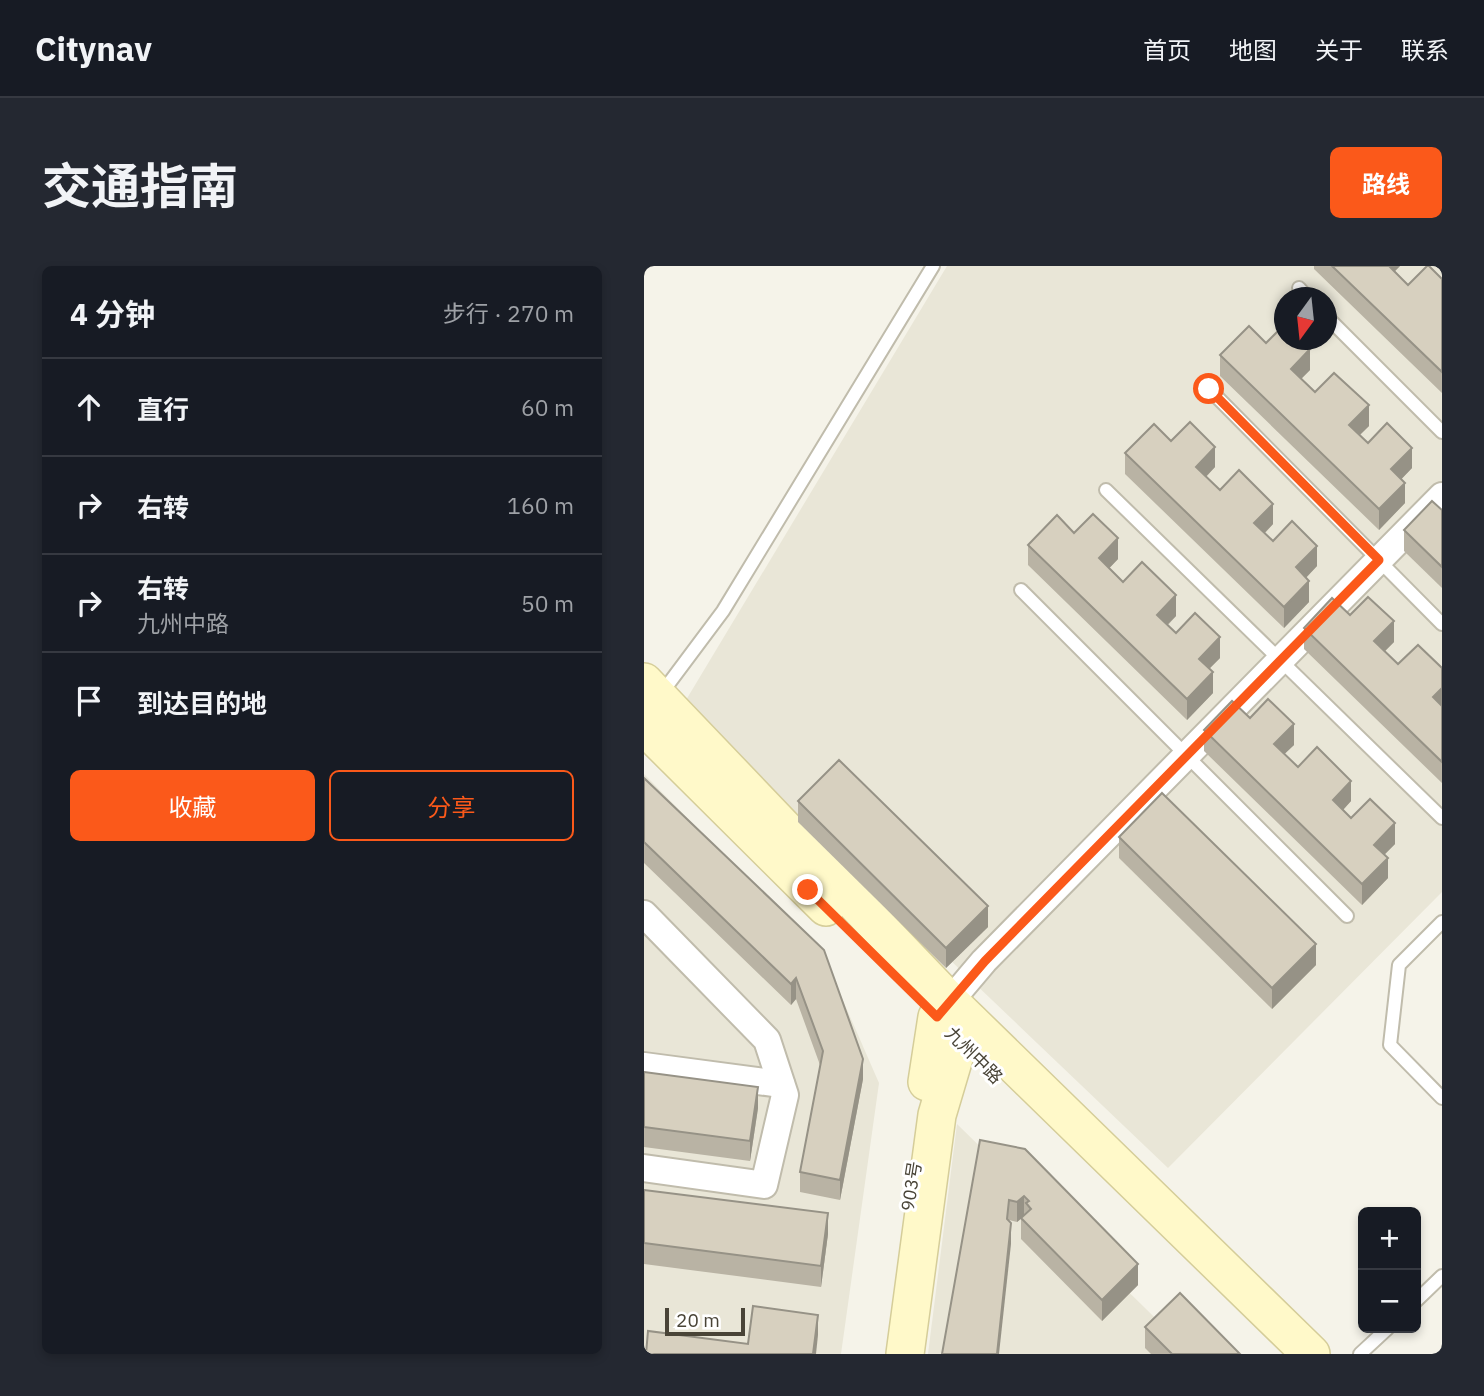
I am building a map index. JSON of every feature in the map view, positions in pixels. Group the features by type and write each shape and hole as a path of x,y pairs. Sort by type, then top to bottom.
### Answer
{"street":[{"path":"905,1354 937,1115 954,1020 985,961 1442,496"},
{"name":"九州中路","path":"649,702 1276,1354"},
{"path":"644,914 767,1040 785,1095 764,1185 644,1168"},
{"path":"954,1020 1311,1354"},
{"name":"903号","path":"886,1354 954,1020"},
{"path":"644,1066 781,1084"}],"lane":[{"path":"649,702 723,611 933,266"},
{"path":"1337,327 1442,432"},
{"path":"1209,389 1442,624"},
{"path":"1106,490 1442,818"},
{"path":"1021,590 1347,916"},
{"path":"1442,922 1399,965 1390,1045 1442,1098"},
{"path":"1421,1296 1442,1276"},
{"path":"1360,1354 1383,1333"}],"shaded area":[{"path":"947,266 1442,266 1442,892 1168,1168 683,705"},
{"path":"644,774 824,957 879,1083 841,1354 644,1354"},
{"path":"957,1124 1192,1354 928,1354"}],"building":[{"path":"1332,266 1389,266 1408,285 1429,266 1442,279 1442,372"},
{"path":"1249,326 1266,343 1274,335 1274,350 1309,350 1291,369 1315,392 1334,373 1369,405 1349,425 1368,443 1387,423 1412,448 1391,469 1405,483 1379,509 1220,355"},
{"path":"1190,422 1215,447 1196,467 1220,490 1239,470 1273,504 1254,523 1273,541 1292,521 1317,546 1296,567 1309,581 1284,607 1125,453 1154,424 1171,441"},
{"path":"1432,501 1442,510 1442,567 1404,530"},
{"path":"1093,514 1118,538 1099,558 1123,582 1142,562 1176,595 1157,615 1176,633 1195,613 1220,637 1199,659 1213,672 1187,699 1028,545 1057,515 1074,533"},
{"path":"1368,597 1394,621 1374,641 1398,664 1418,645 1442,668 1442,688 1433,697 1442,706 1442,762 1304,628 1332,598 1350,615"},
{"path":"1268,699 1294,724 1274,744 1298,767 1317,747 1351,781 1333,800 1351,818 1370,799 1395,823 1374,845 1388,858 1362,884 1204,730 1232,701 1250,718"},
{"path":"839,760 988,906 946,948 798,801"},
{"path":"644,778 824,950 863,1059 840,1180 800,1172 823,1051 796,978 791,984 644,842"},
{"path":"1162,793 1316,944 1272,988 1119,837"},
{"path":"644,1072 758,1087 750,1141 644,1127"},
{"path":"980,1140 1025,1149 1138,1264 1102,1300 1021,1218 1031,1209 1026,1203 1029,1201 1024,1196 1017,1202 1009,1200 1007,1219 1011,1223 997,1354 942,1354"},
{"path":"644,1190 828,1213 821,1266 644,1243"},
{"path":"1180,1293 1240,1354 1172,1354 1145,1327"},
{"path":"753,1306 818,1315 813,1354 646,1354 648,1331 748,1344"}],"route":[{"path":"808,890 937,1017 985,961 1379,560 1209,389"}]}
